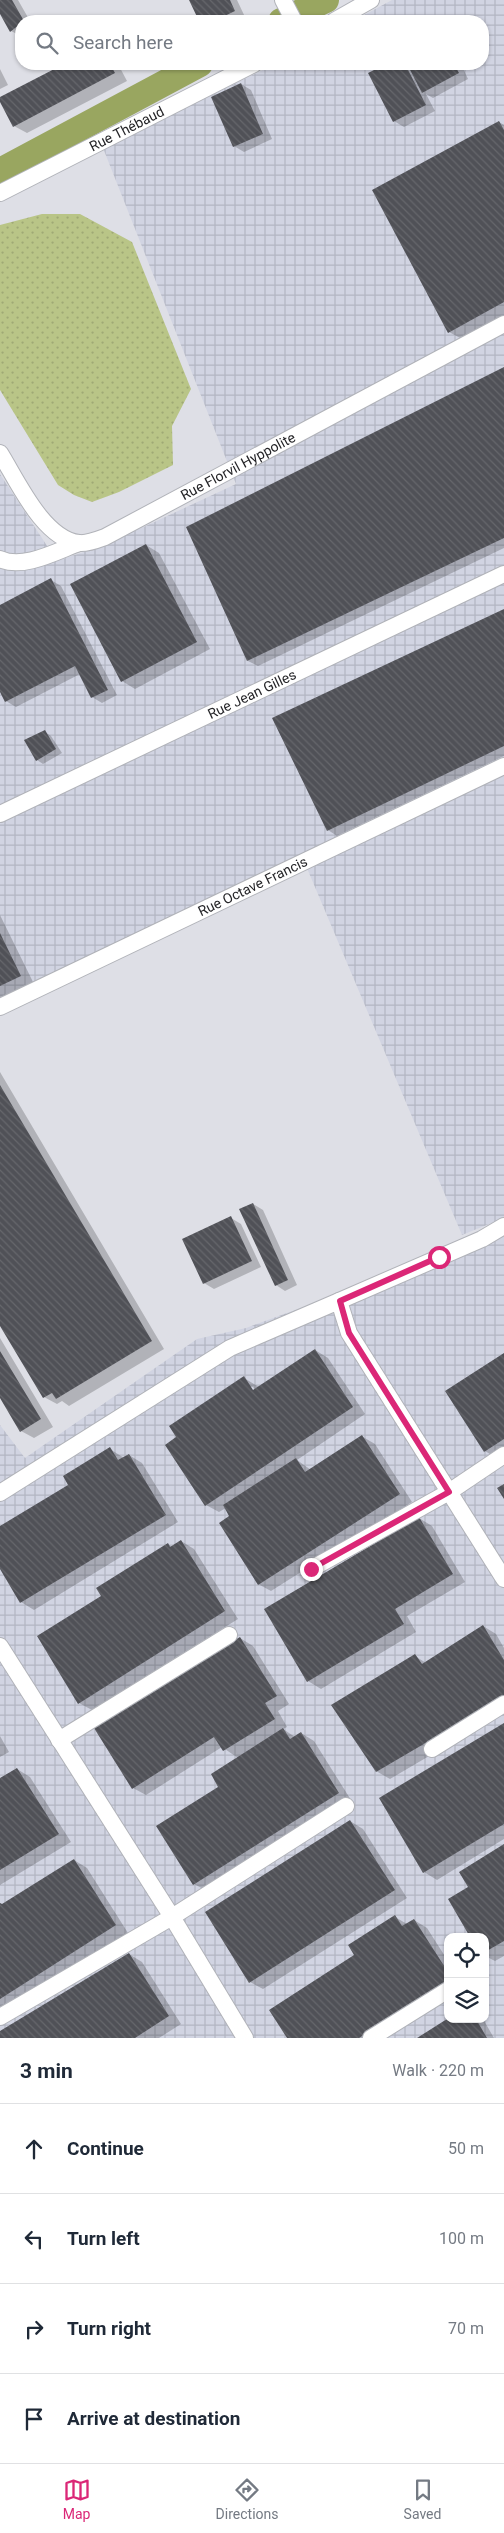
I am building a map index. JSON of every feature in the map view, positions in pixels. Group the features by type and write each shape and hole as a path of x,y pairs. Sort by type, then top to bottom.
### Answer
{"street":[{"path":"283,0 291,15"},
{"path":"345,15 371,0"},
{"name":"Rue Thébaud","path":"0,193 242,70"},
{"name":"Rue Florvil Hyppolite","path":"0,560 7,563 33,560 79,543 105,537 504,324"},
{"path":"0,453 45,525 67,539 79,543"},
{"name":"Rue Jean Gilles","path":"0,814 504,574"},
{"name":"Rue Octave Francis","path":"0,1006 504,766"},
{"path":"0,1493 230,1348 482,1238 504,1226"},
{"path":"340,1301 349,1333 504,1579"},
{"path":"311,1569 449,1492 504,1455"},
{"path":"59,1740 229,1635"},
{"path":"0,1646 172,1917 245,2038"},
{"path":"432,1749 504,1704"},
{"path":"0,2018 172,1917 346,1806"},
{"path":"371,2038 444,1992"}],"shaded area":[{"path":"392,0 504,0 504,1218 462,1235 301,854 0,1000 0,474 57,561 107,544 236,484 103,148 263,70 489,70 489,15 364,15"},
{"path":"504,1234 504,2038 0,2038 0,1425 25,1458 197,1339 246,1328"}],"green space":[{"path":"42,214 80,214 132,242 191,389 172,426 173,465 119,492 92,502 74,495 58,485 0,390 0,225"}],"building":[{"path":"0,0 12,0 21,15 15,15 15,28 10,32 0,14"},
{"path":"189,0 230,0 235,11 227,15 196,15"},
{"path":"52,70 113,70 115,73 13,127 0,102 0,97"},
{"path":"374,70 408,70 426,105 393,122 368,73"},
{"path":"410,70 457,70 459,73 422,93"},
{"path":"241,83 263,134 233,147 211,97"},
{"path":"499,121 504,130 504,302 448,333 372,190"},
{"path":"504,367 504,538 247,661 186,527"},
{"path":"146,544 197,642 121,682 70,584"},
{"path":"51,578 108,690 91,698 75,666 5,702 0,692 0,605"},
{"path":"504,609 504,746 327,831 272,718"},
{"path":"45,730 56,749 36,761 24,740"},
{"path":"0,933 21,976 0,986"},
{"path":"0,1085 152,1341 56,1399 52,1393 43,1398 0,1326"},
{"path":"253,1203 288,1280 275,1286 239,1209"},
{"path":"231,1216 252,1261 203,1284 182,1239"},
{"path":"315,1349 353,1407 205,1506 165,1445 176,1437 169,1426 244,1376 253,1390"},
{"path":"0,1351 41,1419 20,1432 0,1398"},
{"path":"504,1353 504,1439 484,1452 445,1391"},
{"path":"362,1435 400,1494 258,1585 219,1523 229,1516 223,1505 296,1458 305,1472"},
{"path":"110,1447 118,1460 129,1454 166,1515 20,1603 0,1569 0,1526 68,1485 63,1476"},
{"path":"504,1484 504,1499 497,1488"},
{"path":"419,1517 453,1574 395,1609 404,1624 307,1682 264,1609"},
{"path":"181,1540 225,1611 78,1704 37,1636 101,1596 96,1588 168,1543 170,1547"},
{"path":"483,1625 504,1660 504,1697 376,1772 331,1705 415,1654 422,1664"},
{"path":"240,1637 277,1696 265,1703 275,1719 223,1751 214,1737 132,1789 94,1728"},
{"path":"504,1723 504,1824 423,1873 379,1798"},
{"path":"283,1728 290,1739 301,1732 339,1793 193,1885 156,1826 218,1787 211,1774"},
{"path":"17,1768 59,1834 0,1870 0,1778"},
{"path":"350,1820 395,1890 249,1983 205,1912"},
{"path":"504,1844 504,1941 489,1950 489,1933 468,1933 448,1899 468,1887 459,1872"},
{"path":"74,1859 116,1925 0,1999 0,1903 2,1904"},
{"path":"395,1915 402,1926 414,1919 444,1966 444,1983 359,2038 287,2038 269,2010 354,1955 348,1945"},
{"path":"129,1953 169,2016 135,2038 0,2038 0,2031"},
{"path":"444,2021 444,2023 478,2023 487,2038 417,2038"}],"waterway":[{"path":"294,15 326,0"},
{"path":"0,171 189,70"}],"route":[{"path":"311,1569 449,1492 349,1333 340,1301 439,1257"}]}
